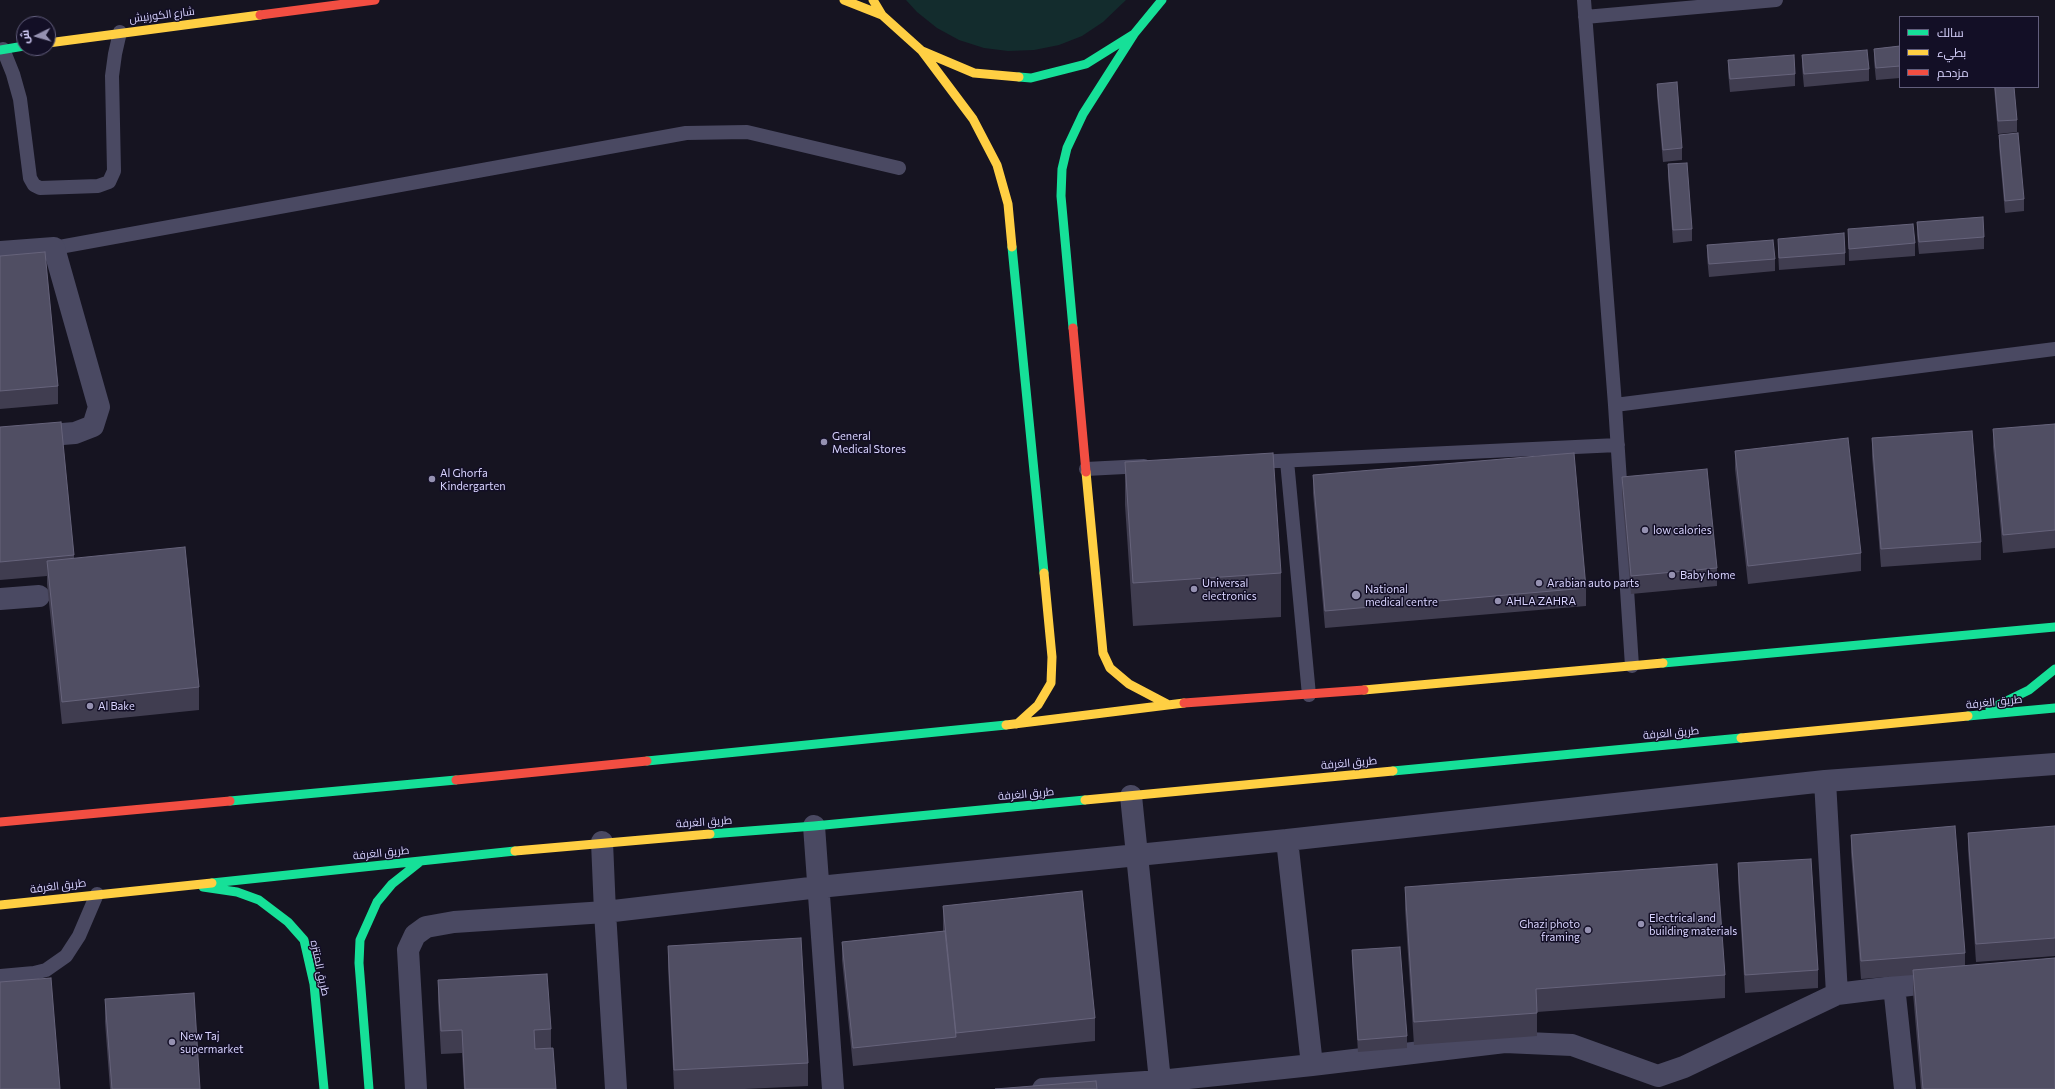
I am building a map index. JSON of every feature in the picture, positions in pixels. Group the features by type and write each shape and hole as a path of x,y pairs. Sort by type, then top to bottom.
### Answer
{"main road":[{"name":"شارع الكورنيش","path":"56,42 120,32 375,0"},
{"path":"844,0 882,15"},
{"path":"873,0 882,15 901,34 922,50 974,73 1031,78 1086,64 1134,34"},
{"path":"1162,0 1134,34 1083,114 1067,148 1062,169 1061,196 1103,653 1110,668 1129,684 1167,704"},
{"path":"2,50 16,47"},
{"path":"922,50 973,118 999,171 1008,204 1024,389 1052,657 1051,683 1038,705 1017,724"},
{"path":"0,822 521,774 1017,724 1167,704 1309,695 2055,627"},
{"path":"2040,629 2050,639"},
{"path":"1976,716 2029,690 2055,669"},
{"name":"طريق الغرفة","path":"0,905 602,842 814,826 2055,708"},
{"path":"370,1089 359,963 360,940 377,902 392,884 420,860"},
{"name":"طريق المنتزه","path":"184,885 237,892 259,900 288,922 304,940 314,984 324,1089"}],"street":[{"path":"0,252 54,248 99,407 93,426 75,433 0,439"},
{"path":"0,599 38,596"},
{"path":"416,1089 408,950 415,935 426,928 454,922 605,912 819,887 1287,840 1825,781 2055,764"},
{"path":"1825,781 1837,994"},
{"path":"1131,796 1160,1081"},
{"path":"814,826 833,1089"},
{"path":"1287,840 1312,1065"},
{"path":"602,842 616,1089"},
{"path":"1043,1089 1160,1081 1505,1042 1572,1045 1653,1083 1837,994 1963,978"},
{"path":"1894,986 1905,1089"}],"lane":[{"path":"1584,0 1618,445 1632,666"},
{"path":"1585,17 1776,0"},
{"path":"2,50 13,74 20,99 30,178 34,185 40,188 98,186 109,182 114,171 112,76 120,32"},
{"path":"54,248 686,133 747,132 898,168"},
{"path":"1615,405 2055,349"},
{"path":"1241,463 1618,445"},
{"path":"1287,461 1309,695"},
{"path":"1086,469 1156,466"},
{"path":"0,976 34,973 46,970 66,956 79,936 97,894"}],"green space":[{"path":"906,0 1126,0 1103,22 1082,36 1059,45 1034,50 1008,51 984,48 959,40 937,28 917,12"}],"building":[{"path":"1899,46 1899,66 1876,68 1874,49"},
{"path":"1867,50 1869,69 1804,74 1802,55"},
{"path":"1794,55 1795,74 1730,79 1728,60"},
{"path":"1677,82 1682,148 1663,150 1657,84"},
{"path":"1995,88 2014,88 2017,120 1998,121"},
{"path":"2018,133 2024,199 2005,201 1999,135"},
{"path":"1687,163 1692,229 1673,230 1668,164"},
{"path":"1983,217 1984,237 1919,242 1917,222"},
{"path":"1913,224 1915,243 1849,249 1848,229"},
{"path":"1844,233 1845,253 1779,258 1778,239"},
{"path":"1773,240 1775,259 1709,264 1707,245"},
{"path":"45,252 58,386 0,391 0,256"},
{"path":"61,422 74,555 0,562 0,427"},
{"path":"2055,424 2055,530 2003,535 1993,429"},
{"path":"1972,431 1981,542 1881,549 1872,438"},
{"path":"1848,438 1861,553 1748,566 1735,451"},
{"path":"1273,453 1281,573 1133,583 1125,462"},
{"path":"1574,453 1586,588 1325,611 1313,475"},
{"path":"1707,469 1717,568 1631,576 1622,477"},
{"path":"185,547 199,687 62,702 47,561"},
{"path":"1955,826 1965,953 1861,961 1851,835"},
{"path":"2055,826 2055,938 1976,944 1968,833"},
{"path":"1811,859 1818,970 1745,975 1738,863"},
{"path":"1717,864 1725,975 1536,989 1537,1013 1414,1022 1405,887"},
{"path":"1082,891 1095,1018 956,1033 943,906"},
{"path":"945,931 956,1037 853,1048 842,942"},
{"path":"801,938 808,1063 674,1070 668,946"},
{"path":"1400,947 1407,1036 1358,1040 1352,950"},
{"path":"2055,958 2055,1089 1923,1089 1913,970"},
{"path":"547,974 551,1029 534,1030 535,1049 553,1048 556,1089 465,1089 462,1030 441,1031 438,980"},
{"path":"51,978 60,1089 0,1089 0,982"},
{"path":"194,993 200,1089 112,1089 105,999"},
{"path":"1096,1081 1097,1089 995,1089"}],"traffic: fast":[{"path":"1019,77 1031,78 1086,64 1134,34 1162,0"},
{"path":"1073,328 1061,196 1062,169 1067,148 1083,114 1134,34"},
{"path":"0,50 16,47"},
{"path":"1012,247 1044,573"},
{"path":"1663,663 2055,627"},
{"path":"1990,709 2029,690 2055,669"},
{"path":"1968,716 2055,708"},
{"path":"647,761 1006,725"},
{"path":"1393,771 1741,738"},
{"path":"230,801 456,780"},
{"path":"710,834 814,826 1085,800"},
{"path":"212,883 515,851"},
{"path":"369,1089 359,963 360,940 377,902 392,884 421,861"},
{"path":"203,887 237,892 259,900 288,922 304,940 314,984 324,1089"}],"traffic: slow":[{"path":"844,0 882,15"},
{"path":"873,0 882,15 922,51 974,73 1019,77"},
{"path":"56,42 260,15"},
{"path":"922,51 973,119 997,165 1008,204 1012,247"},
{"path":"1086,472 1103,653 1110,668 1129,684 1167,704"},
{"path":"1017,724 1038,705 1051,683 1052,657 1044,573"},
{"path":"1364,690 1663,663"},
{"path":"1006,725 1184,703"},
{"path":"1741,738 1968,716"},
{"path":"1085,800 1393,771"},
{"path":"515,851 710,834"},
{"path":"0,905 212,883"}],"traffic: jam":[{"path":"260,15 375,0"},
{"path":"1073,328 1086,472"},
{"path":"1184,703 1364,690"},
{"path":"456,780 647,761"},
{"path":"0,822 230,801"}],"place":[{"name":"General Medical Stores","path":"824,442"},
{"name":"Al Ghorfa Kindergarten","path":"432,479"},
{"name":"low calories","path":"1645,530"},
{"name":"Baby home","path":"1672,575"},
{"name":"Arabian auto parts","path":"1539,583"},
{"name":"Universal electronics","path":"1194,589"},
{"name":"National medical centre","path":"1356,595"},
{"name":"AHLA ZAHRA","path":"1498,601"},
{"name":"Al Bake","path":"90,706"},
{"name":"Electrical and building materials","path":"1641,924"},
{"name":"Ghazi photo framing","path":"1588,930"},
{"name":"New Taj supermarket","path":"172,1042"}]}
